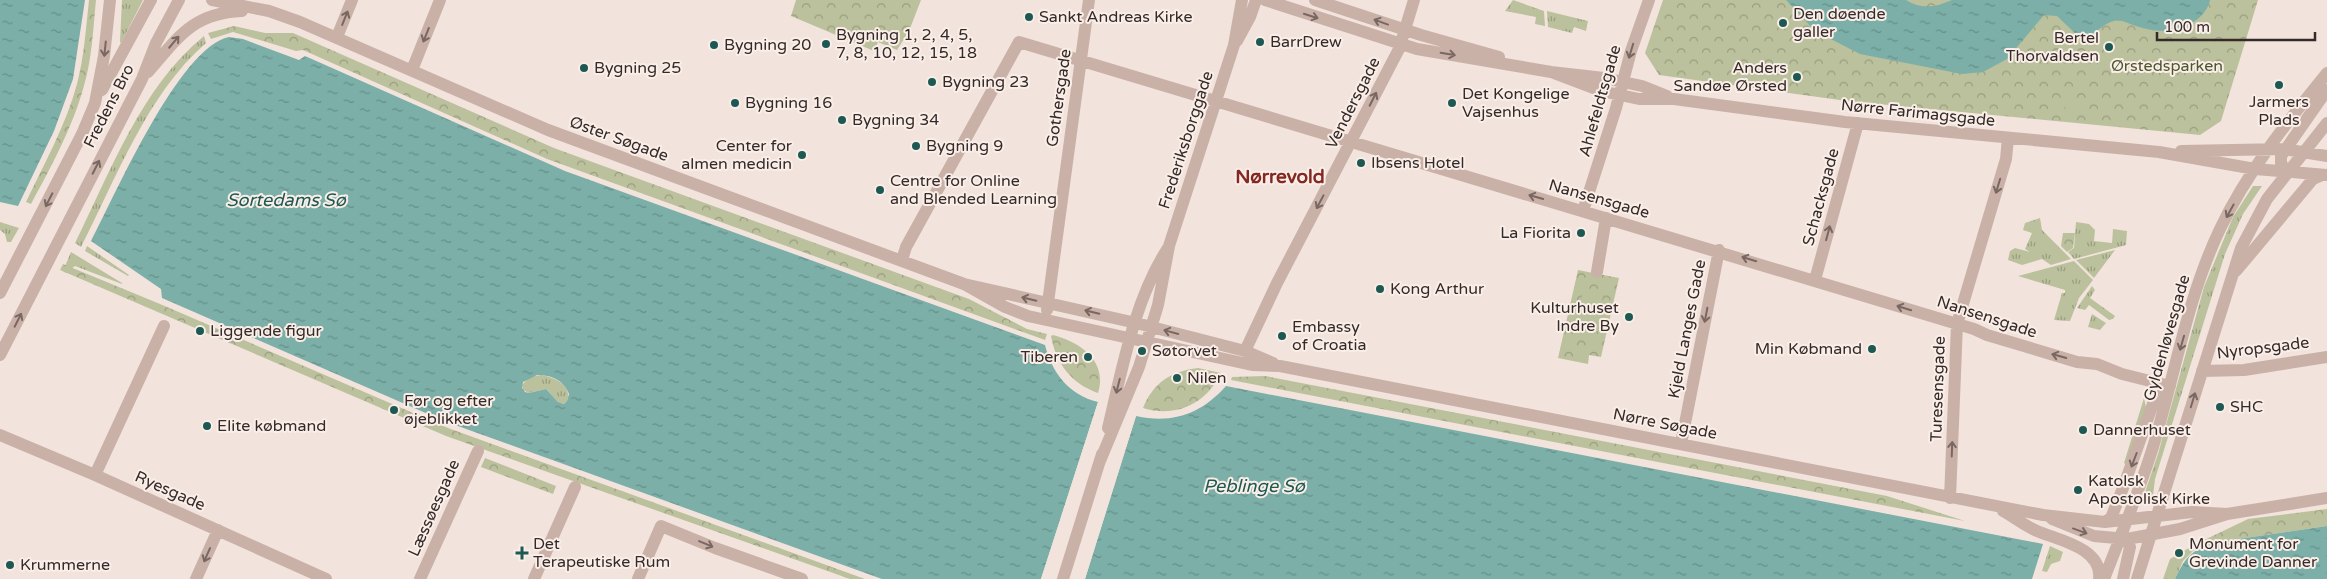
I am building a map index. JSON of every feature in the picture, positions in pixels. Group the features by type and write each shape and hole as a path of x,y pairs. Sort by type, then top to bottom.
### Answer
{"street":[{"name":"Fredens Bro","path":"95,103 104,56 110,0"},
{"name":"Fredens Bro","path":"0,293 82,134 95,103 151,0"},
{"name":"Fredens Bro","path":"0,355 142,80 156,42 179,0"},
{"name":"Øster Søgade","path":"212,0 272,6"},
{"name":"Øster Søgade","path":"248,0 272,6 337,37 556,133 964,284"},
{"path":"337,37 352,0"},
{"path":"412,70 440,0"},
{"name":"Gothersgade","path":"1045,320 1089,0"},
{"name":"Frederiksborggade","path":"1100,462 1134,383 1168,261 1169,246 1234,45 1242,0"},
{"name":"Frederiksborggade","path":"1234,45 1250,17 1256,0"},
{"name":"Nørre Farimagsgade","path":"1265,0 1400,44 1522,66 1621,88 1642,86 1674,99 1858,123 2159,152 2255,169 2325,175"},
{"name":"Nørre Farimagsgade","path":"1315,0 1404,30 1483,52 1522,66"},
{"name":"Vendersgade","path":"1245,351 1273,290 1400,44 1414,0"},
{"name":"Ahlefeldtsgade","path":"1583,211 1621,88 1630,51 1649,0"},
{"path":"142,80 184,30 198,20 229,12 272,6"},
{"name":"Nansensgade","path":"902,260 906,247 1019,42 1350,143 1719,250 1957,324 1987,336 2170,386"},
{"name":"Gyldenløvesgade","path":"2104,579 2124,532 2153,447 2210,251 2230,209 2268,148 2327,73"},
{"path":"2288,173 2280,163 2284,148 2327,90"},
{"path":"2318,134 2327,117"},
{"name":"Schacksgade","path":"1815,280 1858,123"},
{"path":"2137,579 2241,248 2255,219 2327,123"},
{"name":"Turesensgade","path":"1950,498 1957,324 2006,159 2008,138"},
{"name":"Nørre Farimagsgade","path":"2159,152 2284,148 2327,156"},
{"path":"2231,276 2313,179 2325,175"},
{"path":"1597,272 1606,218"},
{"name":"Frederiksborggade","path":"1100,462 1136,323 1155,267 1169,246"},
{"name":"Kjeld Langes Gade","path":"1681,444 1719,250"},
{"path":"964,284 1136,323 1245,351 1280,366"},
{"path":"964,284 1005,307 1045,320 1252,365 1280,366"},
{"path":"95,475 164,326"},
{"name":"Nyropsgade","path":"2202,370 2244,370 2327,357"},
{"name":"Nørre Søgade","path":"1280,366 1907,487 1996,507 2043,515 2105,522 2124,532"},
{"path":"2105,522 2111,518 2154,401 2170,386"},
{"name":"Ryesgade","path":"0,435 95,475 326,579"},
{"name":"Læssøesgade","path":"420,579 478,451"},
{"path":"1063,579 1100,462"},
{"path":"534,579 575,487"},
{"path":"2124,532 2151,535 2191,526 2227,514 2327,498"},
{"path":"1996,507 2036,530 2057,537 2090,555 2098,567 2099,579"},
{"path":"2124,532 2157,517 2192,512 2227,514"},
{"name":"Nørre Søgade","path":"2043,515 2080,532 2124,532"},
{"path":"638,579 661,526 715,548 802,579"},
{"path":"196,579 218,530"},
{"path":"2122,579 2130,552 2124,532"}],"green space":[{"path":"89,0 96,0 90,58 81,96 59,151 31,204 26,202 61,129 77,84 83,53"},
{"path":"122,0 143,0 121,43 120,42"},
{"path":"796,0 921,0 909,31 897,50 878,42 874,51 791,16"},
{"path":"1513,0 1544,11 1545,26 1535,24 1536,17 1505,11"},
{"name":"Ørstedsparken","path":"1663,0 2258,0 2221,121 2200,135 1847,101 1659,75 1645,53"},
{"path":"1547,11 1588,21 1586,31 1574,27 1572,33 1548,27"},
{"path":"234,26 265,33 293,33 554,148 969,299 1027,329 1047,334 1045,340 547,159 303,50 296,51 233,32 211,39 208,33"},
{"path":"204,36 206,43 166,87 134,139 81,247 75,243 129,132 162,80"},
{"path":"2067,96 2090,100 2088,112 2065,108"},
{"path":"2253,186 2262,186 2243,214 2225,254 2155,479 2153,496 2144,495 2158,454 2204,287 2233,217"},
{"path":"2040,218 2042,230 2071,259 2051,265 2042,259 2022,265 2008,260 2010,251 2015,248 2030,252 2025,249 2032,233 2023,230 2025,223"},
{"path":"0,222 19,228 11,242 7,242 5,234 0,230"},
{"path":"2076,222 2089,224 2095,230 2094,241 2112,243 2113,229 2127,231 2126,245 2074,259 2068,252 2074,248"},
{"path":"2063,233 2075,233 2073,248 2067,252 2061,246"},
{"path":"87,246 129,275 85,251"},
{"path":"2115,250 2094,278 2076,260"},
{"path":"71,252 122,284 75,266 66,273 63,271"},
{"path":"2074,261 2093,280 2079,298 2070,321 2054,320 2062,293 2065,293 2065,290 2018,276"},
{"path":"63,264 448,428 865,579 850,579 446,436 60,270"},
{"path":"1578,270 1619,278 1601,357 1589,355 1588,364 1558,358"},
{"path":"2092,286 2095,290 2090,298 2115,316 2113,319 2109,320 2089,305 2085,310 2077,308"},
{"path":"1583,291 1603,295 1596,336 1575,332"},
{"path":"2092,314 2106,323 2100,330 2088,327"},
{"path":"1053,335 1082,348 1095,362 1099,371 1098,393 1080,384 1067,372 1053,346 1051,336"},
{"path":"1198,368 1221,373 1215,384 1198,400 1189,406 1167,411 1143,408 1152,392 1164,380 1179,372"},
{"path":"541,375 557,380 565,386 568,395 567,401 564,404 558,402 546,389 529,393 523,390 522,385 529,377"},
{"path":"1265,376 1887,496 1965,521 1231,380 1232,377"},
{"path":"2144,398 2146,407 2127,465 2124,463"},
{"path":"485,458 556,486 553,494 481,467"},
{"path":"2327,509 2327,526 2211,543 2195,549 2194,545 2248,519"},
{"path":"2194,545 2195,549 2183,561 2175,579 2163,579 2170,559"},
{"path":"2050,546 2063,552 2060,561 2051,564 2047,572 2042,571"}],"water":[{"path":"0,0 85,0 73,79 54,131 18,206 0,202"},
{"path":"1786,0 1906,0 1918,5 1929,6 1952,0 2210,0 2204,12 2195,21 2181,28 2166,31 2151,30 2117,21 2109,23 2090,35 2080,38 2057,16 2044,15 2007,59 1983,72 1962,74 1860,54 1815,31"},
{"name":"Sortedams Sø","path":"229,37 243,39 299,60 305,56 565,171 1045,345 1052,365 1063,381 1078,394 1098,402 1041,579 882,579 444,421 162,298 161,289 91,241 150,126 190,67 210,47","holes":["537,375 552,377 564,385 569,394 564,404 558,402 546,389 529,393 525,392 522,388 523,382"]},
{"name":"Peblinge Sø","path":"1226,386 2043,544 2032,579 1085,579 1136,416 1162,419 1186,414 1207,404"},
{"path":"2327,526 2327,579 2175,579 2189,556 2211,543"}],"pier":[{"path":"1098,402 1100,403 1044,579 1041,579"},
{"path":"1134,415 1136,416 1085,579 1083,579"}],"place":[{"name":"Sankt Andreas Kirke","path":"1029,17"},
{"name":"Den døende galler","path":"1783,23"},
{"name":"BarrDrew","path":"1260,42"},
{"name":"Bygning 1, 2, 4, 5, 7, 8, 10, 12, 15, 18","path":"826,44"},
{"name":"Bygning 20","path":"714,45"},
{"name":"Bertel Thorvaldsen","path":"2109,47"},
{"name":"Bygning 25","path":"584,68"},
{"name":"Anders Sandøe Ørsted","path":"1797,77"},
{"name":"Bygning 23","path":"932,82"},
{"name":"Jarmers Plads","path":"2279,85"},
{"name":"Bygning 16","path":"735,103"},
{"name":"Det Kongelige Vajsenhus","path":"1452,103"},
{"name":"Bygning 34","path":"842,120"},
{"name":"Bygning 9","path":"916,146"},
{"name":"Center for almen medicin","path":"802,155"},
{"name":"Ibsens Hotel","path":"1361,163"},
{"name":"Centre for Online and Blended Learning","path":"880,190"},
{"name":"La Fiorita","path":"1581,233"},
{"name":"Kong Arthur","path":"1380,289"},
{"name":"Kulturhuset Indre By","path":"1629,317"},
{"name":"Liggende figur","path":"200,331"},
{"name":"Embassy of Croatia","path":"1282,336"},
{"name":"Min Købmand","path":"1872,349"},
{"name":"Søtorvet","path":"1142,351"},
{"name":"Tiberen","path":"1088,357"},
{"name":"Nilen","path":"1177,378"},
{"name":"SHC","path":"2220,407"},
{"name":"Før og efter øjeblikket","path":"394,410"},
{"name":"Elite købmand","path":"207,426"},
{"name":"Dannerhuset","path":"2083,430"},
{"name":"Katolsk Apostolisk Kirke","path":"2078,490"},
{"name":"Det Terapeutiske Rum","path":"522,553"},
{"name":"Monument for Grevinde Danner","path":"2179,553"},
{"name":"Krummerne","path":"10,565"}],"district":[{"name":"Nørrevold","path":"1280,177"}]}
